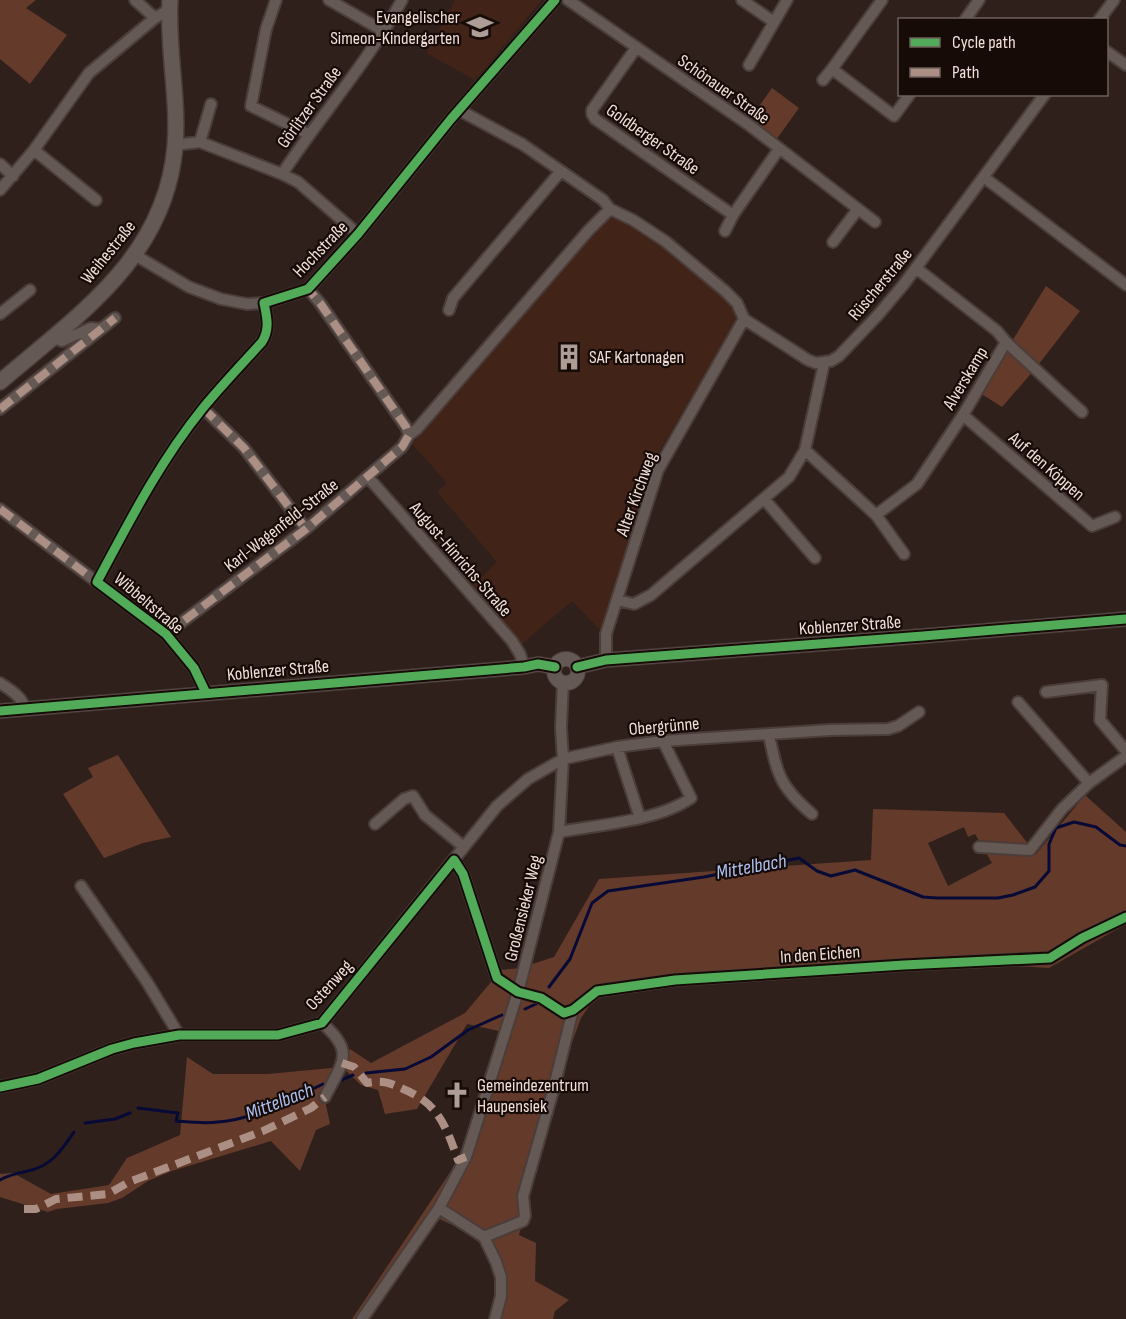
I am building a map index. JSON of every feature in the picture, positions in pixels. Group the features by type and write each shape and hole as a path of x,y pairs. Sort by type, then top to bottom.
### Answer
{"main road":[{"name":"Weihestraße","path":"0,382 99,296 135,255 154,224 164,200 175,145 170,5"}],"street":[{"path":"135,0 154,18"},
{"path":"276,0 266,29 251,106 308,134"},
{"path":"329,0 385,32"},
{"name":"Görlitzer Straße","path":"282,174 308,134 385,32 402,0"},
{"name":"Hochstraße","path":"135,255 206,294 247,304 264,303 308,289 358,234 459,110 555,0"},
{"name":"Schönauer Straße","path":"568,0 749,125 874,222"},
{"path":"742,0 774,22"},
{"path":"749,65 787,0"},
{"path":"823,80 882,0"},
{"path":"966,18 979,0"},
{"path":"1100,18 1106,2"},
{"path":"0,190 34,150 89,73 170,5"},
{"name":"Goldberger Straße","path":"636,48 591,114 733,215"},
{"path":"1108,52 1126,65"},
{"path":"832,69 894,116 909,96"},
{"name":"Rüscherstraße","path":"824,363 839,356 878,315 985,178 1044,96"},
{"path":"200,142 211,104"},
{"path":"459,110 522,144 603,200 614,211 665,241 709,276 737,303 744,319 808,360 824,363 805,450 789,477 765,500 651,595 634,604 617,600"},
{"path":"175,145 200,142 282,174 298,182 358,234"},
{"path":"725,231 733,215 779,149"},
{"path":"34,150 96,200"},
{"path":"0,164 13,176"},
{"path":"449,310 453,298 561,171"},
{"path":"985,178 1126,285"},
{"path":"833,242 858,209"},
{"name":"Karl-Wagenfeld-Straße","path":"166,634 306,529 402,447 409,435 417,429 588,231 614,211"},
{"name":"Alverskamp","path":"876,515 917,484 963,415 1006,342 997,331 916,268"},
{"path":"308,289 406,427 409,435"},
{"path":"0,314 30,290"},
{"path":"97,582 146,492 173,450 203,408 268,333 268,319 264,303"},
{"path":"0,409 115,318"},
{"name":"Alter Kirchweg","path":"606,660 606,634 658,470 744,319"},
{"path":"51,337 62,341 91,328 100,329"},
{"path":"1006,342 1082,412"},
{"path":"203,408 244,448 306,529"},
{"name":"Auf den Köppen","path":"963,415 1092,526 1115,517"},
{"path":"805,450 876,515 904,554"},
{"name":"August-Hinrichs-Straße","path":"368,477 512,641 520,654 524,667"},
{"path":"765,500 815,558"},
{"name":"Wibbeltstraße","path":"0,509 166,634 194,668 206,693"},
{"name":"Koblenzer Straße","path":"0,711 524,667 537,664 558,674 560,661 566,659 573,662 577,668 606,660 1126,619"},
{"path":"558,674 574,679 577,668"},
{"name":"Großensieker Weg","path":"362,1319 439,1208 466,1157 518,992 559,832 563,759 558,674"},
{"path":"0,682 19,696 25,709"},
{"path":"979,847 1030,850 1062,809 1126,753 1100,720 1102,685 1046,692"},
{"path":"1018,702 1089,783"},
{"name":"Obergrünne","path":"563,759 617,747 663,741 830,730 888,729 898,726 919,711"},
{"path":"769,735 776,770 782,783 812,814"},
{"path":"559,832 640,818 691,798 663,741"},
{"path":"617,747 640,818"},
{"name":"Ostenweg","path":"0,1087 38,1079 112,1048 179,1035 278,1035 322,1023 497,806 528,779 563,759"},
{"path":"375,824 404,799 413,796 425,815 464,847"},
{"path":"454,860 463,874 497,978 518,992 541,998 564,1012 573,1010 523,1196 525,1216 523,1221 484,1238"},
{"path":"81,886 147,982 179,1035"},
{"name":"In den Eichen","path":"573,1010 597,990 675,980 1050,958 1082,938 1126,917"},
{"path":"322,1023 333,1033 343,1049 342,1063 325,1097"},
{"path":"439,1208 484,1238 501,1277 501,1296 495,1319"}],"shaded area":[{"path":"0,0 36,0 26,8 67,35 30,84 0,59"},
{"name":"Evangelischer Simeon-Kindergarten","path":"455,0 542,0 475,80 426,53"},
{"path":"772,88 799,108 776,140 749,120"},
{"path":"606,218 627,220 669,249 729,301 735,309 737,319 654,461 602,632 572,601 522,644 471,587 497,562 437,492 447,483 412,444"},
{"path":"1046,286 1080,311 1002,407 980,393"},
{"path":"118,755 171,837 143,843 104,858 63,794 93,777 88,768"},
{"path":"1085,795 1126,832 1126,924 1049,968 981,964 670,983 598,993 581,1018 554,1091 519,1235 536,1243 535,1281 569,1300 555,1311 553,1319 494,1319 499,1284 485,1247 461,1229 435,1217 469,1158 508,1033 467,1024 417,1109 385,1114 378,1090 361,1085 343,1068 325,1100 330,1124 316,1130 300,1171 271,1141 172,1171 108,1203 48,1212 0,1197 0,1174 13,1173 51,1194 109,1185 127,1158 180,1135 187,1057 213,1074 268,1074 342,1067 350,1049 371,1063 465,1013 501,970 520,968 554,957 599,879 871,860 873,809 1004,813 1036,854","holes":["964,827 968,837 975,834 992,863 948,886 928,843"]},
{"path":"466,1157 360,1319 352,1319 459,1159"}],"waterway":[{"name":"Mittelbach","path":"549,987 570,959 592,903 608,891 704,877 799,858 817,871 831,876 855,870 923,897 998,898 1035,887 1049,871 1049,844 1056,828 1074,822 1096,827 1120,845 1126,846"},
{"name":"Mittelbach","path":"525,1009 536,1004"},
{"name":"Mittelbach","path":"366,1073 405,1069 431,1057 468,1030 502,1015"},
{"name":"Mittelbach","path":"339,1081 353,1075"},
{"name":"Mittelbach","path":"138,1108 178,1113 176,1121 218,1122 259,1113 323,1084"},
{"name":"Mittelbach","path":"85,1123 115,1119 130,1113"},
{"name":"Mittelbach","path":"0,1180 46,1164 74,1132"}],"marked path":[{"path":"166,634 306,529 402,447 409,435 406,427 308,289"},
{"path":"0,409 115,318"},
{"path":"203,408 244,448 306,529"},
{"path":"0,509 97,582"},
{"path":"342,1063 354,1067 367,1083 390,1083 425,1101 445,1126 458,1160 466,1157"},
{"path":"24,1209 36,1209 56,1199 108,1194 129,1182 263,1131 311,1108 325,1097"}],"cycle path":[{"path":"206,693 194,668 166,634 97,582 146,492 187,428 265,337 267,319 264,303 308,289 358,234 451,119 555,0"},
{"path":"577,667 606,660 1126,619"},
{"path":"0,711 538,664 555,667"},
{"path":"0,1087 38,1079 112,1049 134,1043 179,1035 278,1035 322,1023 454,860 463,874 497,978 518,992 541,998 564,1013 573,1010 597,991 675,980 1050,958 1082,938 1126,917"}],"place":[{"name":"Evangelischer Simeon-Kindergarten","path":"480,27"},
{"name":"SAF Kartonagen","path":"569,357"},
{"name":"Gemeindezentrum Haupensiek","path":"457,1095"}]}
